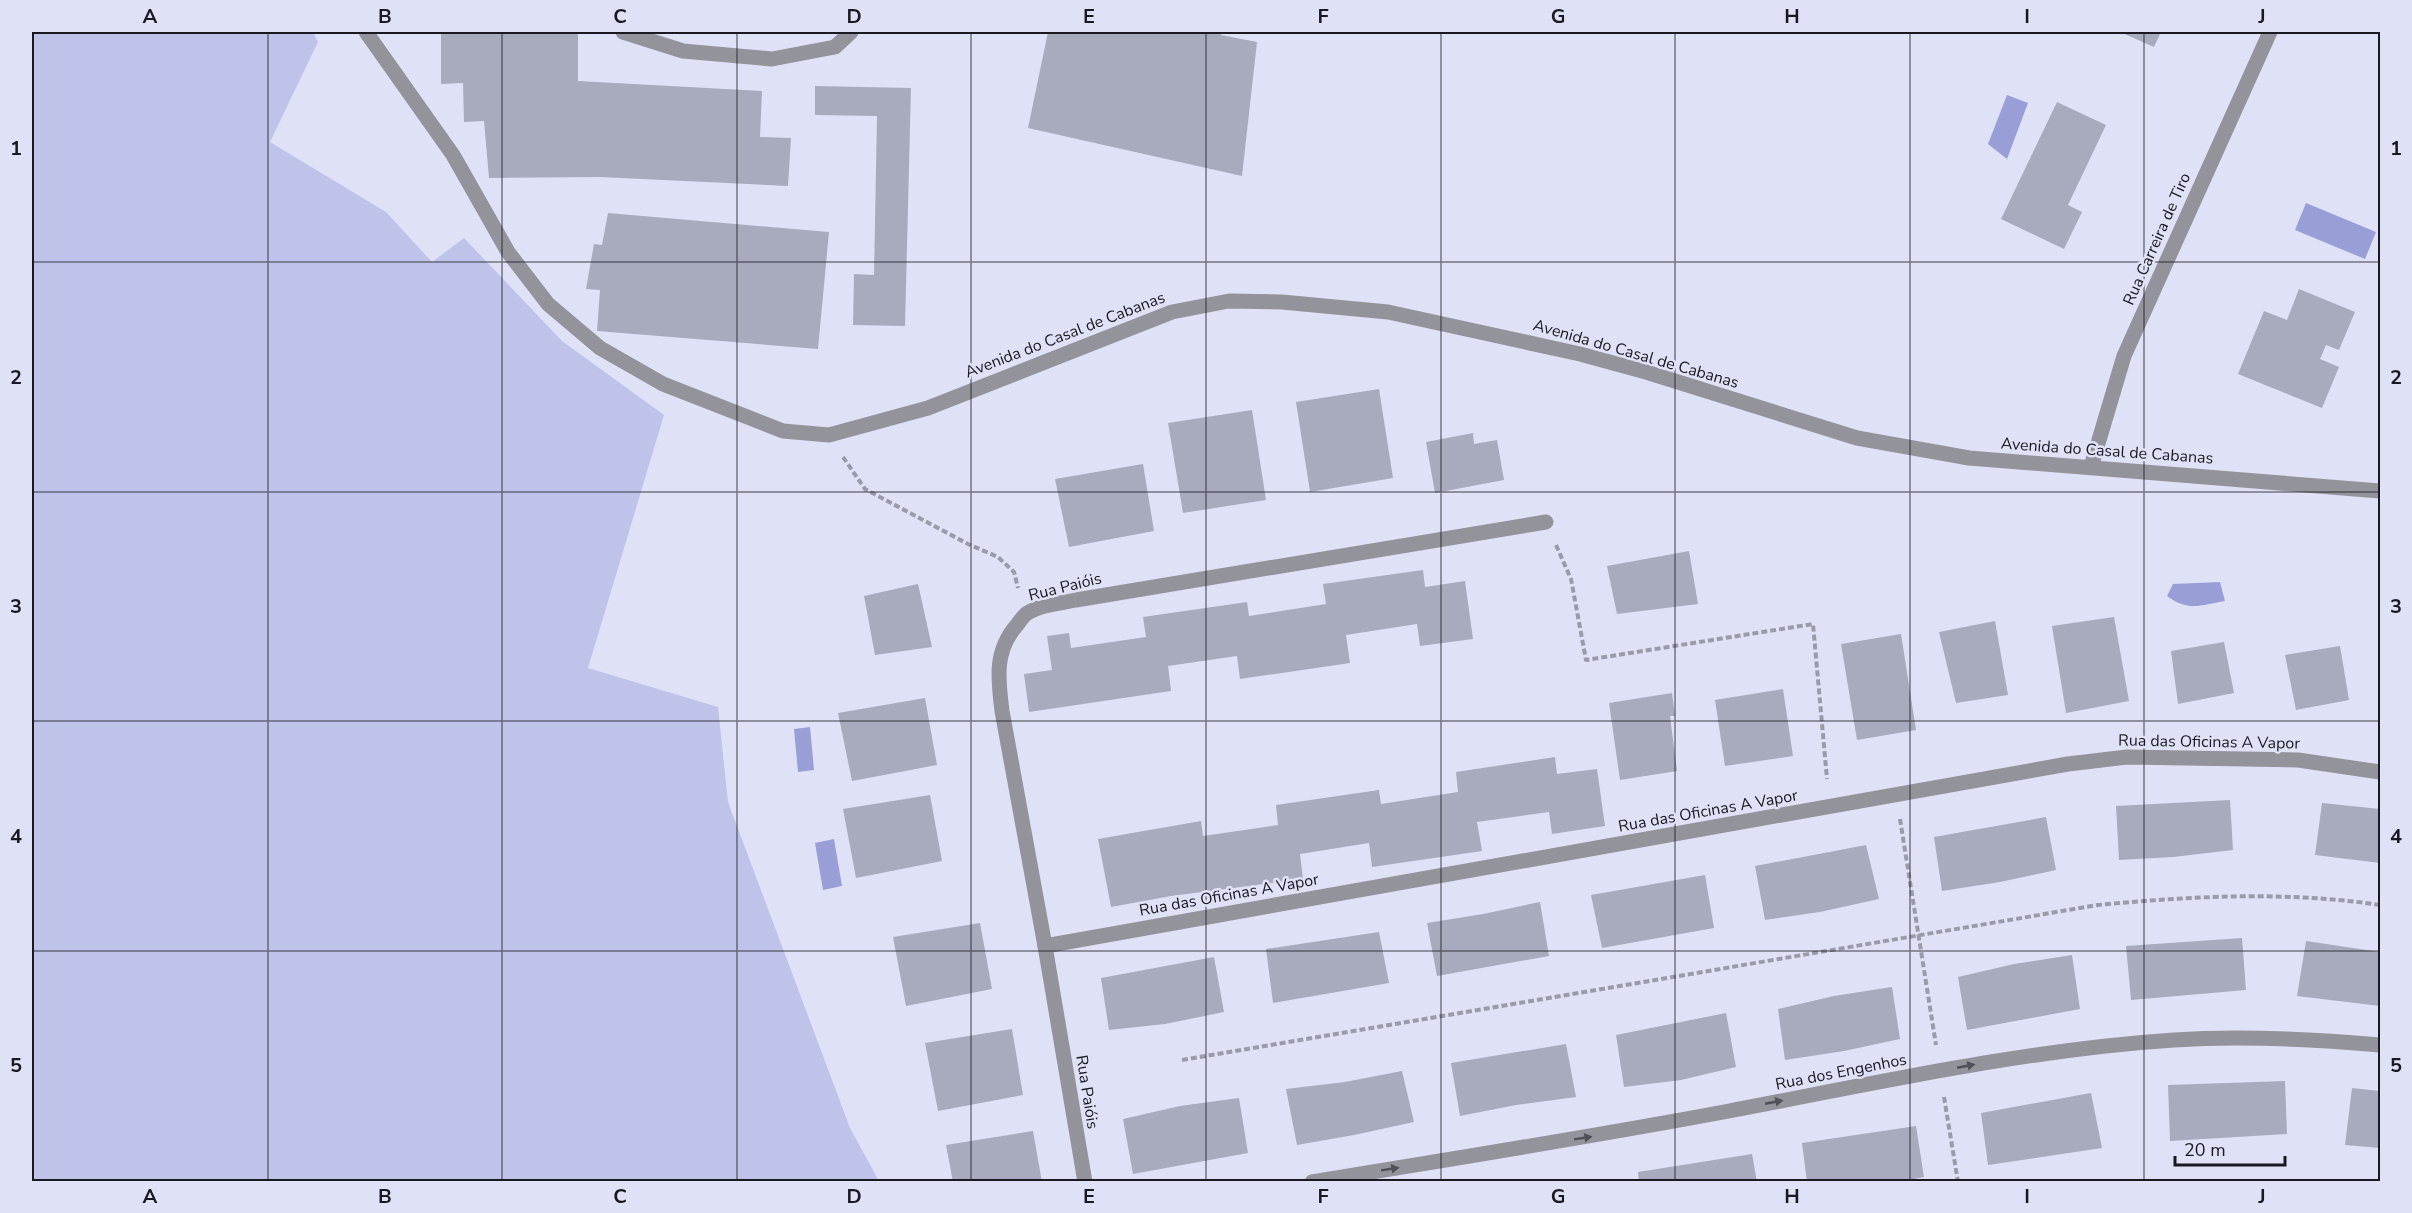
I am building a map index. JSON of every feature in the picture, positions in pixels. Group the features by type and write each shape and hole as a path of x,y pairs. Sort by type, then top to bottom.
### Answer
{"street":[{"name":"Avenida do Casal de Cabanas","path":"366,32 453,155 508,252 548,304 600,348 663,384 783,431 829,435 928,408 1172,312 1229,301 1282,302 1388,312 1580,354 1646,372 1857,438 1969,458 2380,491"},
{"path":"623,32 683,51 772,59 835,47 851,32"},
{"name":"Rua Carreira de Tiro","path":"2091,466 2124,356 2270,32"},
{"name":"Rua Paióis","path":"1085,1182 997,676 1000,654 1012,631 1026,614 1076,600 1546,522"},
{"name":"Rua das Oficinas A Vapor","path":"1045,946 2068,764 2127,757 2298,760 2380,772"},
{"name":"Rua dos Engenhos","path":"1312,1182 1619,1132 1940,1071 2058,1052 2175,1040 2278,1037 2380,1045"}],"path":[{"path":"1650,32 1689,32"},
{"path":"829,435 865,489 968,544 998,557 1014,572 1026,614"},
{"path":"1546,522 1571,579 1586,660 1813,624 1830,808"},
{"path":"1900,818 1958,1182"},
{"path":"1182,1060 1919,937 2068,909 2157,899 2259,895 2304,896 2380,904"}],"shaded area":[{"path":"32,32 313,32 318,42 270,142 386,212 432,262 464,238 562,341 664,415 588,668 718,707 728,802 850,1128 879,1181 32,1181"},
{"path":"2007,95 2028,103 2007,159 1988,144"},
{"path":"2306,203 2376,232 2365,259 2295,230"},
{"path":"2220,582 2225,601 2188,606 2167,596 2173,584"},
{"path":"810,727 814,770 798,772 794,729"},
{"path":"834,839 842,886 823,890 815,843"}],"building":[{"path":"441,32 578,32 578,81 762,91 760,137 791,138 788,186 600,177 489,178 484,121 464,122 463,83 441,84"},
{"path":"1048,32 1222,32 1221,35 1257,42 1242,176 1028,128"},
{"path":"2120,32 2161,32 2154,47"},
{"path":"815,86 911,88 905,326 853,325 854,274 874,275 877,116 815,115"},
{"path":"2057,102 2106,125 2068,205 2082,212 2064,249 2001,219"},
{"path":"608,213 829,232 818,349 597,331 600,290 586,289 594,244 602,245"},
{"path":"2299,289 2355,312 2339,350 2326,345 2320,359 2339,367 2322,408 2238,374 2264,311 2287,320"},
{"path":"1379,389 1393,478 1310,492 1296,402"},
{"path":"1252,410 1266,500 1183,513 1168,423"},
{"path":"1473,433 1474,444 1497,440 1504,480 1435,493 1426,442"},
{"path":"1143,464 1154,531 1069,547 1055,479"},
{"path":"1689,551 1698,604 1617,614 1607,566"},
{"path":"1423,570 1425,587 1465,581 1473,639 1420,646 1417,624 1346,635 1350,663 1240,679 1237,656 1168,666 1171,691 1029,712 1024,674 1052,670 1047,636 1069,633 1071,648 1146,637 1143,617 1247,602 1249,616 1326,604 1323,584"},
{"path":"918,584 932,647 875,655 864,596"},
{"path":"2114,617 2129,701 2066,713 2052,626"},
{"path":"1995,621 2008,695 1956,703 1939,632"},
{"path":"1901,634 1916,730 1857,740 1841,644"},
{"path":"2224,642 2234,693 2178,704 2171,651"},
{"path":"2340,646 2349,700 2296,710 2285,655"},
{"path":"1783,689 1793,756 1725,766 1715,700"},
{"path":"1672,693 1675,716 1670,716 1677,771 1620,780 1609,703"},
{"path":"925,698 937,765 852,781 838,713"},
{"path":"1555,757 1557,774 1597,769 1605,826 1552,834 1549,812 1477,822 1482,851 1372,867 1369,843 1300,854 1303,879 1171,896 1111,907 1098,839 1201,821 1203,836 1278,825 1276,805 1379,790 1381,804 1458,792 1456,772"},
{"path":"930,795 942,861 856,878 843,809"},
{"path":"2230,800 2233,850 2119,860 2116,806"},
{"path":"2322,803 2380,809 2380,863 2315,855"},
{"path":"2046,817 2056,870 1942,891 1934,837"},
{"path":"1866,845 1879,899 1820,912 1765,920 1755,866"},
{"path":"1705,875 1714,928 1602,948 1591,895"},
{"path":"1540,902 1549,956 1437,976 1427,923"},
{"path":"980,923 992,989 906,1006 893,937"},
{"path":"1379,932 1389,983 1273,1003 1266,949"},
{"path":"2242,938 2246,990 2131,1000 2126,946"},
{"path":"2306,941 2380,952 2380,1006 2297,996"},
{"path":"2072,955 2080,1009 1967,1030 1958,977 2014,964"},
{"path":"1214,957 1224,1012 1165,1024 1109,1030 1101,978"},
{"path":"1892,987 1900,1039 1785,1060 1778,1009 1834,996"},
{"path":"1726,1013 1736,1067 1681,1080 1624,1087 1616,1035"},
{"path":"1012,1029 1023,1095 938,1111 925,1043"},
{"path":"1566,1044 1576,1097 1516,1105 1460,1116 1451,1063"},
{"path":"1402,1071 1414,1122 1297,1145 1286,1089 1345,1082"},
{"path":"2285,1081 2287,1134 2170,1141 2168,1085"},
{"path":"2352,1088 2380,1091 2380,1148 2345,1145"},
{"path":"2091,1093 2102,1148 1988,1165 1981,1113"},
{"path":"1239,1098 1248,1153 1133,1174 1123,1119 1180,1106"},
{"path":"1916,1126 1924,1177 1900,1182 1807,1182 1802,1143"},
{"path":"1033,1131 1042,1182 953,1182 946,1145"},
{"path":"1752,1154 1757,1182 1639,1182 1638,1172"}]}
